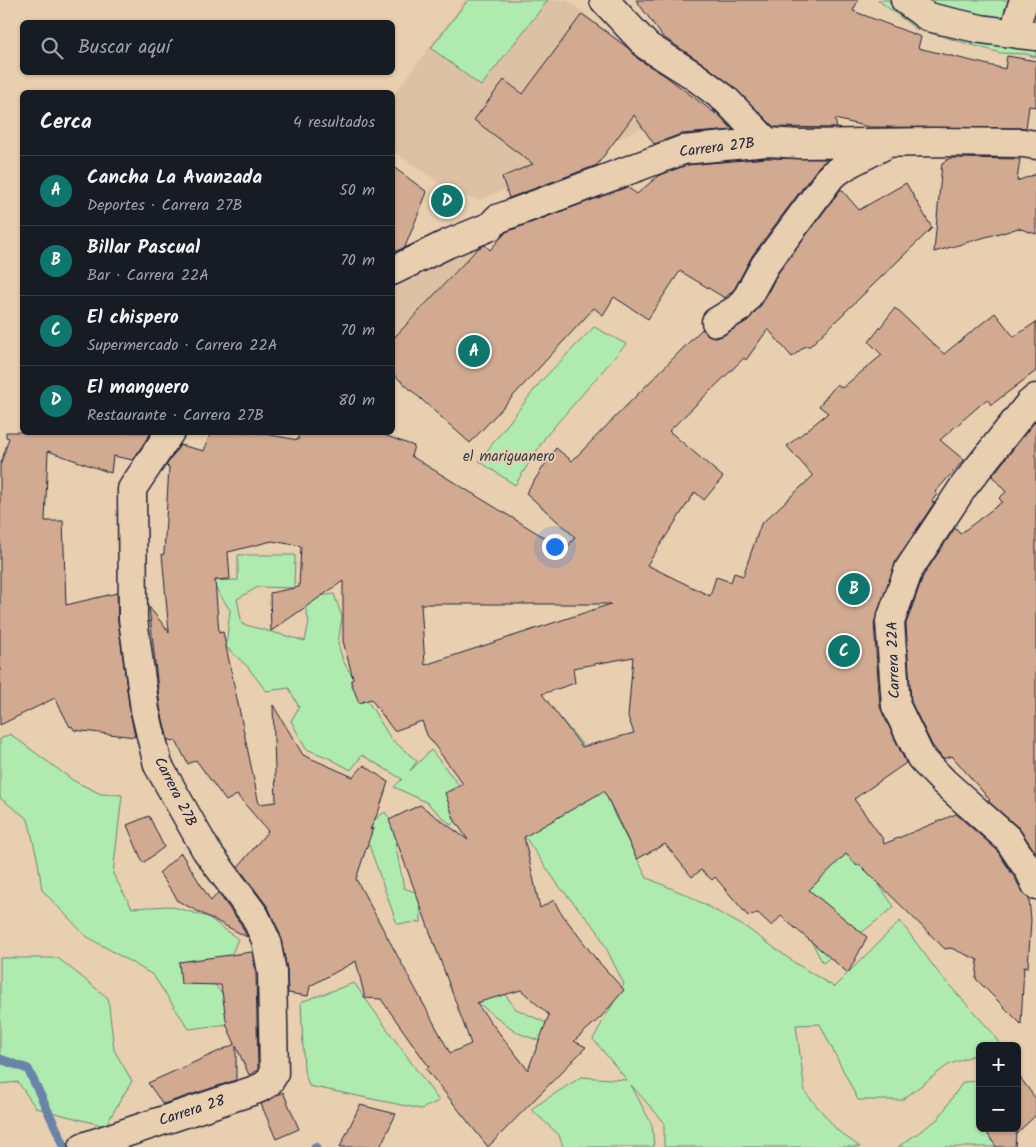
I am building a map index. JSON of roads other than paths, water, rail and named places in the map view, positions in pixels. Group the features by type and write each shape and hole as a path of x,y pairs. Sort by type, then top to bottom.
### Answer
{"street":[{"path":"604,0 647,46 693,75 725,99 767,142"},
{"path":"905,0 928,17 982,29 1027,35"},
{"path":"1024,0 1018,18 1027,35"},
{"name":"Carrera 27B","path":"395,270 447,244 491,226 498,219 684,150 767,142 800,144 936,142 1023,143 1036,145"},
{"path":"716,322 739,308 765,265 832,175 850,163 889,143"},
{"name":"Carrera 22A","path":"1036,398 1029,404 964,486 909,568 890,622 896,706 921,758 944,782 1008,839 1030,872 1036,886"},
{"name":"Carrera 27B","path":"168,435 132,489 133,619 145,710 158,765 206,850 255,916 266,940 272,972 274,1073 270,1081"},
{"name":"Carrera 28","path":"83,1147 252,1091 266,1085 270,1081"}],"waterway":[{"path":"0,1059 28,1069 65,1147"}],"place":[{"name":"El manguero","path":"447,201"},
{"name":"Cancha La Avanzada","path":"474,351"},
{"name":"Billar Pascual","path":"854,589"},
{"name":"El chispero","path":"844,651"}],"park label":[{"name":"el mariguanero","path":"509,457"}]}
